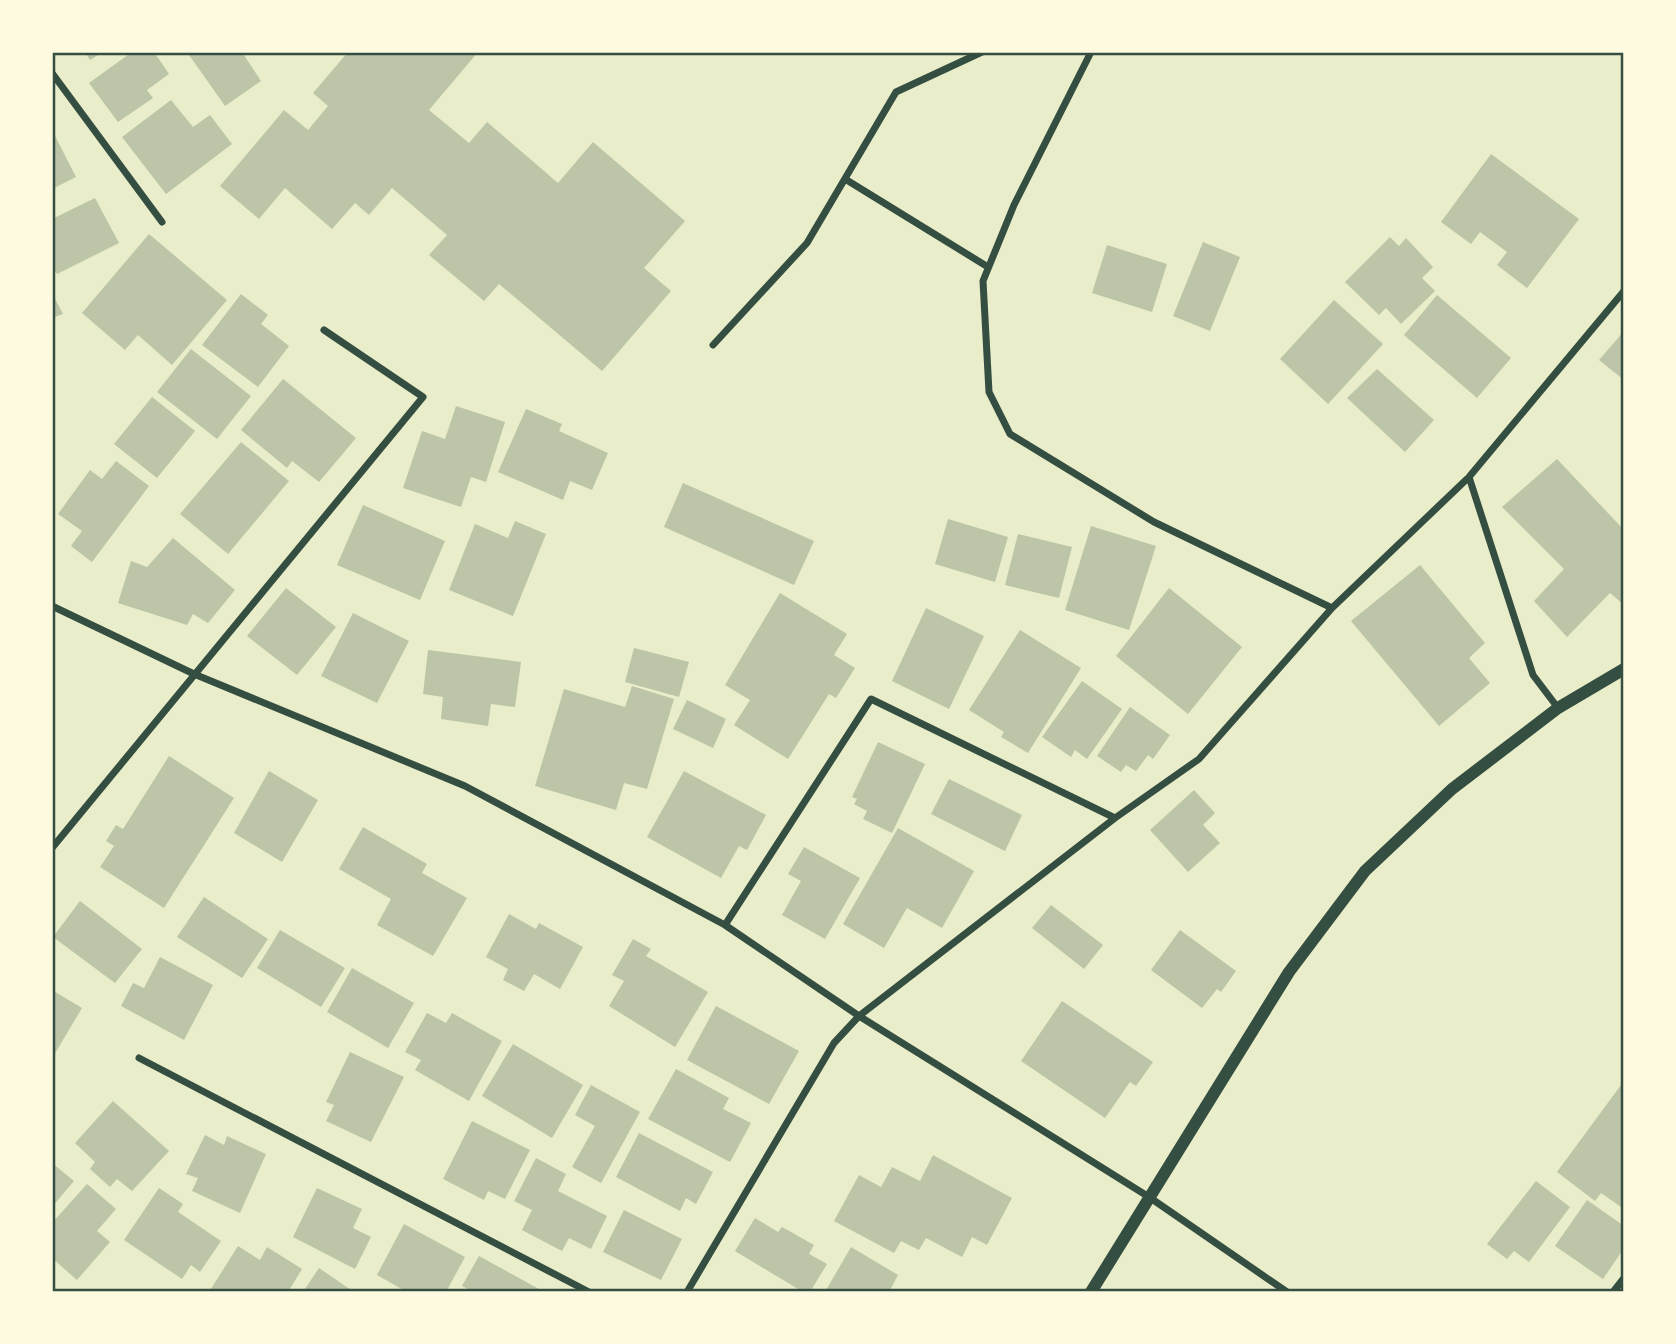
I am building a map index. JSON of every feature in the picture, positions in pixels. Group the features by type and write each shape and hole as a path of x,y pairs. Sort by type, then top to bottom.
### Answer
{"street":[{"path":"713,345 807,243 896,92 982,52"},
{"path":"1091,52 1014,205 982,281 989,392 1010,434 1154,522 1332,608"},
{"path":"52,73 162,222"},
{"path":"845,179 988,267"},
{"path":"687,1292 834,1043 859,1016 1115,818 1199,759 1332,608 1469,477 1623,291"},
{"path":"52,848 423,397 324,330"},
{"path":"1469,477 1533,675 1558,708"},
{"path":"52,606 194,674 465,786 725,925 859,1016 1149,1197 1287,1292"},
{"path":"1091,1292 1289,972 1365,871 1452,789 1558,708 1623,669"},
{"path":"725,925 871,699 1115,818"},
{"path":"139,1058 589,1292"},
{"path":"1613,1292 1623,1278"}],"building":[{"path":"85,52 103,52 90,60"},
{"path":"132,52 154,52 169,74 147,90 153,98 118,122 89,83"},
{"path":"187,52 242,52 261,81 225,106"},
{"path":"348,52 478,52 429,110 469,143 487,122 558,183 593,142 685,221 644,268 671,291 602,371 499,284 484,301 429,255 447,235 392,188 369,215 355,203 332,229 285,188 259,219 220,186 284,110 308,130 328,106 313,93"},
{"path":"171,100 193,127 210,115 232,144 166,194 122,137"},
{"path":"52,130 76,177 52,189"},
{"path":"1491,154 1579,219 1527,288 1497,265 1507,252 1480,232 1471,244 1441,222"},
{"path":"95,198 119,243 57,274 52,266 52,219"},
{"path":"149,234 227,300 172,365 138,335 125,350 82,313"},
{"path":"1390,237 1399,246 1406,238 1433,267 1422,278 1435,291 1401,324 1386,308 1379,315 1345,282"},
{"path":"1203,242 1240,257 1210,331 1173,316"},
{"path":"1107,245 1167,264 1152,312 1092,293"},
{"path":"52,293 63,314 52,318"},
{"path":"241,294 268,315 261,324 289,346 258,387 202,345"},
{"path":"1437,295 1511,358 1477,398 1404,335"},
{"path":"1334,300 1383,344 1328,404 1280,359"},
{"path":"1624,331 1624,380 1599,360"},
{"path":"191,349 251,396 217,439 157,392"},
{"path":"1377,369 1434,420 1405,452 1347,398"},
{"path":"283,379 356,438 319,482 292,461 287,468 241,430"},
{"path":"152,397 195,431 157,478 114,444"},
{"path":"456,406 505,422 486,482 471,477 461,507 403,488 422,431 445,439"},
{"path":"526,409 562,424 559,431 608,453 592,490 570,481 563,500 498,472"},
{"path":"241,442 289,481 228,554 180,514"},
{"path":"1557,459 1624,530 1624,605 1610,593 1567,637 1534,601 1564,569 1502,507"},
{"path":"116,461 149,486 92,562 71,546 82,531 58,514 90,470 102,479"},
{"path":"683,483 814,541 794,585 664,527"},
{"path":"363,505 445,541 420,600 337,565"},
{"path":"948,519 1008,537 995,582 935,564"},
{"path":"515,521 546,534 513,616 449,590 475,524 508,538"},
{"path":"1091,526 1156,546 1129,630 1065,610"},
{"path":"1018,534 1072,547 1059,598 1005,585"},
{"path":"173,538 235,590 208,623 193,614 187,625 118,603 131,561 147,567"},
{"path":"1420,565 1485,643 1469,658 1490,683 1439,726 1351,621"},
{"path":"286,588 336,627 297,675 247,636"},
{"path":"1169,588 1242,647 1188,714 1116,656"},
{"path":"780,593 847,634 834,655 855,668 836,698 829,694 788,759 734,725 750,700 725,685"},
{"path":"926,608 984,636 949,709 892,681"},
{"path":"353,613 409,641 377,703 321,676"},
{"path":"1020,630 1081,668 1028,753 1001,737 1004,732 969,710"},
{"path":"634,648 689,662 679,697 625,682"},
{"path":"428,650 521,662 515,707 491,704 488,726 441,719 443,697 423,694"},
{"path":"1082,681 1122,709 1087,759 1075,750 1071,757 1042,737"},
{"path":"632,686 674,699 647,789 624,783 616,810 535,786 564,689 625,707"},
{"path":"687,700 726,719 713,748 673,729"},
{"path":"1130,707 1170,735 1153,759 1148,755 1136,771 1126,765 1121,772 1097,756"},
{"path":"878,742 925,764 892,833 863,819 867,811 854,804 857,799 852,797"},
{"path":"169,756 234,798 164,908 100,867 114,846 106,841 116,825 123,829"},
{"path":"269,771 318,800 282,862 234,833"},
{"path":"684,771 766,815 747,850 739,846 721,878 647,837"},
{"path":"949,779 1022,815 1005,851 931,814"},
{"path":"1194,790 1215,813 1203,825 1220,843 1188,872 1150,830"},
{"path":"363,827 427,864 422,873 467,898 433,956 377,925 391,899 339,869"},
{"path":"898,828 974,871 942,928 907,908 884,948 843,924"},
{"path":"804,847 860,878 825,939 782,915 801,881 788,874"},
{"path":"204,897 268,939 242,978 177,937"},
{"path":"80,901 142,949 115,983 53,937"},
{"path":"1051,905 1103,945 1084,969 1032,928"},
{"path":"509,914 536,929 539,923 583,947 560,989 534,974 524,991 503,980 508,969 486,957"},
{"path":"280,930 345,968 321,1007 257,968"},
{"path":"1180,930 1236,971 1221,992 1217,989 1202,1008 1151,970"},
{"path":"633,939 651,949 646,956 708,992 675,1047 609,1006 624,981 612,975"},
{"path":"160,957 213,985 184,1040 121,1006 133,983 144,988"},
{"path":"352,968 414,1003 388,1048 327,1012"},
{"path":"52,990 82,1008 54,1055 52,1053"},
{"path":"1062,1001 1153,1062 1136,1086 1130,1082 1105,1118 1021,1061"},
{"path":"716,1006 799,1051 769,1104 687,1060"},
{"path":"427,1013 446,1023 452,1013 502,1041 469,1101 415,1070 421,1060 405,1052"},
{"path":"513,1044 583,1085 552,1138 482,1096"},
{"path":"350,1052 404,1077 371,1142 326,1121 334,1105 326,1102"},
{"path":"676,1069 729,1098 723,1109 751,1123 730,1162 648,1119"},
{"path":"591,1085 640,1112 601,1183 572,1167 595,1126 575,1115"},
{"path":"1621,1085 1624,1087 1624,1209 1601,1193 1595,1201 1557,1172"},
{"path":"113,1101 169,1151 132,1191 117,1179 110,1187 90,1169 95,1162 75,1143"},
{"path":"472,1121 530,1150 505,1199 488,1191 484,1200 443,1179"},
{"path":"639,1133 713,1172 696,1204 686,1198 680,1211 616,1177"},
{"path":"205,1135 224,1145 227,1136 266,1154 240,1213 192,1191 198,1178 186,1174"},
{"path":"933,1155 1012,1198 987,1245 972,1237 962,1257 926,1238 919,1250 901,1241 894,1253 834,1221 859,1175 881,1187 892,1167 920,1181"},
{"path":"536,1158 566,1174 558,1191 607,1216 591,1249 569,1238 562,1251 522,1230 532,1210 514,1201"},
{"path":"52,1163 74,1181 52,1207"},
{"path":"1536,1181 1570,1207 1529,1262 1514,1251 1507,1259 1487,1244"},
{"path":"87,1184 116,1209 97,1231 110,1242 77,1280 52,1258 52,1223"},
{"path":"159,1188 183,1204 178,1212 221,1241 200,1272 191,1265 182,1279 124,1240"},
{"path":"317,1188 362,1209 353,1228 371,1237 355,1269 293,1237"},
{"path":"1587,1200 1624,1226 1624,1248 1603,1279 1555,1246"},
{"path":"624,1210 682,1239 661,1280 603,1252"},
{"path":"755,1218 778,1232 782,1227 814,1245 809,1254 827,1264 810,1292 803,1292 735,1251"},
{"path":"404,1224 465,1257 446,1292 407,1292 377,1275"},
{"path":"238,1246 260,1260 267,1247 302,1269 288,1292 209,1292"},
{"path":"851,1247 898,1275 889,1292 825,1292"},
{"path":"479,1256 539,1289 538,1292 474,1292 462,1286"},
{"path":"319,1268 354,1292 303,1292"}]}
